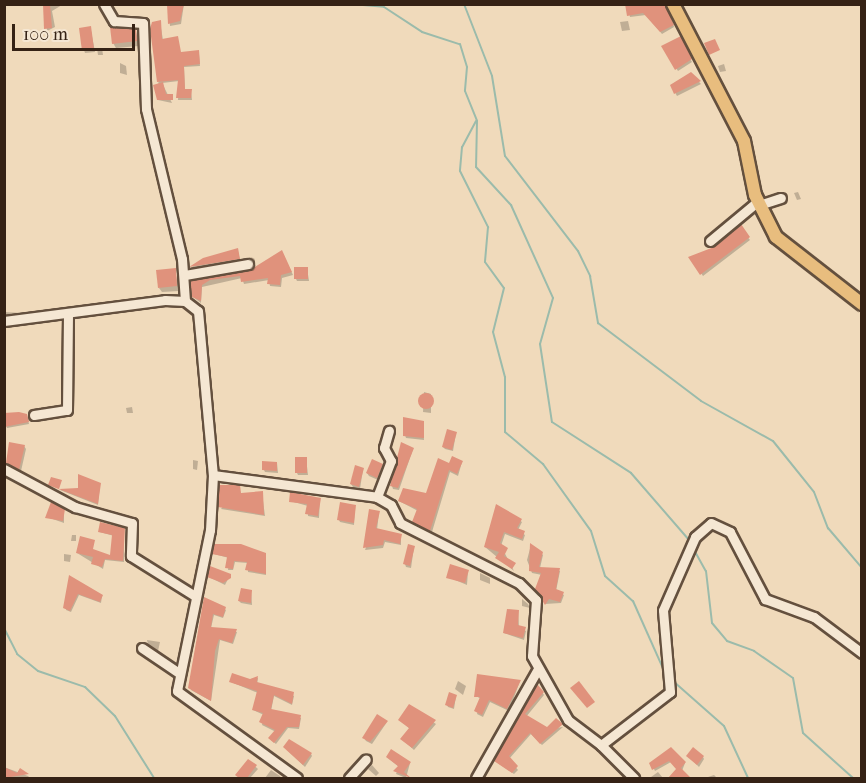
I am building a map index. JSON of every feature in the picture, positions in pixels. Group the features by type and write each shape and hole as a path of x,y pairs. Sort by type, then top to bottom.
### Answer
{"main road":[{"path":"673,4 744,141 758,204 783,247 861,304"}],"street":[{"path":"104,4 114,21 143,23 146,109 184,274 185,301 201,320 213,475 210,530 179,673 182,697 240,732 297,778"},
{"path":"710,241 758,204 781,198"},
{"path":"184,274 248,264"},
{"path":"4,321 185,301"},
{"path":"34,415 67,410 68,313"},
{"path":"377,497 391,461 384,448 389,430"},
{"path":"4,469 75,507 132,523 132,557 195,596"},
{"path":"213,475 377,497 391,505 400,523 530,592 537,607 530,652 538,669 571,724 602,745 634,778"},
{"path":"602,745 670,692 663,610 695,537 711,523 730,532 765,599 814,617 861,653"},
{"path":"142,648 179,673"},
{"path":"476,778 538,669"},
{"path":"349,778 366,759"}],"building":[{"path":"43,4 50,4 52,28 44,29"},
{"path":"167,4 184,4 180,21 168,24"},
{"path":"625,4 665,4 674,25 660,32 643,13 627,16"},
{"path":"161,20 162,39 178,36 181,52 199,50 200,64 184,66 185,89 192,89 191,98 176,98 178,80 157,82 150,29 152,22"},
{"path":"91,26 94,49 82,51 79,28"},
{"path":"110,27 136,29 137,41 112,44"},
{"path":"681,36 692,59 675,70 661,46"},
{"path":"715,39 720,50 709,55 704,43"},
{"path":"691,72 701,81 674,94 670,85"},
{"path":"163,82 166,94 173,94 173,100 157,100 153,85"},
{"path":"741,224 750,237 700,275 688,257 714,247"},
{"path":"238,248 240,259 189,267 203,258"},
{"path":"282,250 292,272 281,275 280,285 267,284 268,278 241,282 240,276 210,280 202,285 201,301 192,297 190,281 250,270"},
{"path":"294,267 308,267 308,279 294,279"},
{"path":"176,268 177,286 158,288 156,270"},
{"path":"426,393 434,401 426,409 418,401"},
{"path":"4,413 27,414 29,422 4,427"},
{"path":"403,417 424,421 424,438 403,436"},
{"path":"447,429 457,432 452,450 442,447"},
{"path":"9,442 25,445 19,470 6,463"},
{"path":"401,442 414,448 398,488 390,486"},
{"path":"452,456 463,461 457,474 449,470 430,531 412,522 417,509 398,501 403,488 426,493 438,458 449,463"},
{"path":"295,457 307,457 307,473 295,473"},
{"path":"372,459 383,464 377,478 366,473"},
{"path":"262,461 277,462 277,471 262,470"},
{"path":"355,465 364,468 359,487 350,484"},
{"path":"78,474 101,483 98,504 48,485 51,477 62,480 59,489 78,488"},
{"path":"219,485 240,485 241,493 263,491 264,515 218,507"},
{"path":"290,492 321,498 318,516 305,514 307,504 289,502"},
{"path":"51,502 65,509 63,521 45,518"},
{"path":"340,502 356,505 354,523 337,520"},
{"path":"496,504 522,519 517,528 525,531 522,539 504,532 500,543 508,548 504,556 516,563 512,569 495,558 499,552 484,547"},
{"path":"369,509 380,511 376,528 402,534 400,544 384,540 383,545 363,548"},
{"path":"100,522 125,528 123,561 105,559 102,567 91,564 93,557 76,553 80,536 95,540 93,549 110,555 112,535 98,532"},
{"path":"530,543 543,552 539,567 560,568 556,589 564,592 560,602 549,599 545,605 535,589 541,573 529,571"},
{"path":"214,544 241,544 266,553 266,574 245,570 247,562 234,561 233,569 225,568 227,557 212,554"},
{"path":"408,544 415,546 410,566 403,564"},
{"path":"450,564 469,570 465,583 446,578"},
{"path":"210,566 231,574 231,578 223,583 207,577"},
{"path":"69,575 103,595 100,602 78,594 70,611 63,608"},
{"path":"241,588 252,590 251,603 238,601"},
{"path":"204,597 226,607 223,617 213,614 211,627 237,629 232,643 219,639 215,651 211,701 188,688"},
{"path":"507,609 519,610 518,625 526,627 523,638 503,633"},
{"path":"232,673 250,679 258,676 257,682 294,692 292,704 274,695 271,709 301,715 299,727 287,727 274,743 268,738 275,730 259,722 263,713 252,710 257,691 229,682"},
{"path":"477,674 521,680 507,709 489,700 482,715 474,711 480,697 474,697"},
{"path":"579,681 595,702 587,708 570,688"},
{"path":"537,684 544,692 525,714 547,727 556,718 563,724 540,744 530,733 509,756 518,766 512,773 494,761"},
{"path":"449,692 457,695 453,708 445,705"},
{"path":"409,704 436,720 412,748 400,739 409,728 398,720"},
{"path":"377,714 388,721 370,742 362,738"},
{"path":"289,739 312,753 303,765 283,747"},
{"path":"671,747 686,762 681,768 691,778 668,778 676,769 669,761 652,770 649,763"},
{"path":"693,747 704,756 697,765 686,756"},
{"path":"391,749 411,762 404,772 411,778 393,771 398,766 386,757"},
{"path":"248,759 257,765 247,778 239,778 235,775"},
{"path":"4,767 17,773 20,768 29,774 4,778"}],"waterway":[{"path":"351,4 384,7 422,32 460,44 467,67 465,91 477,121 476,167 511,205 553,298 540,344 552,422 631,473 689,540"},
{"path":"464,4 492,76 505,156 578,251 590,276 598,323 701,401 773,441 814,492 828,528 862,568"},
{"path":"476,121 462,147 460,171 488,227 485,262 504,288 493,332 505,377 505,432 543,464 591,531 605,576 633,601 665,673"},
{"path":"693,548 706,571 712,623 727,641 754,651 793,678 803,733 853,778"},
{"path":"4,628 17,654 38,671 85,687 115,716 154,778"},
{"path":"673,681 724,726 748,778"}]}
